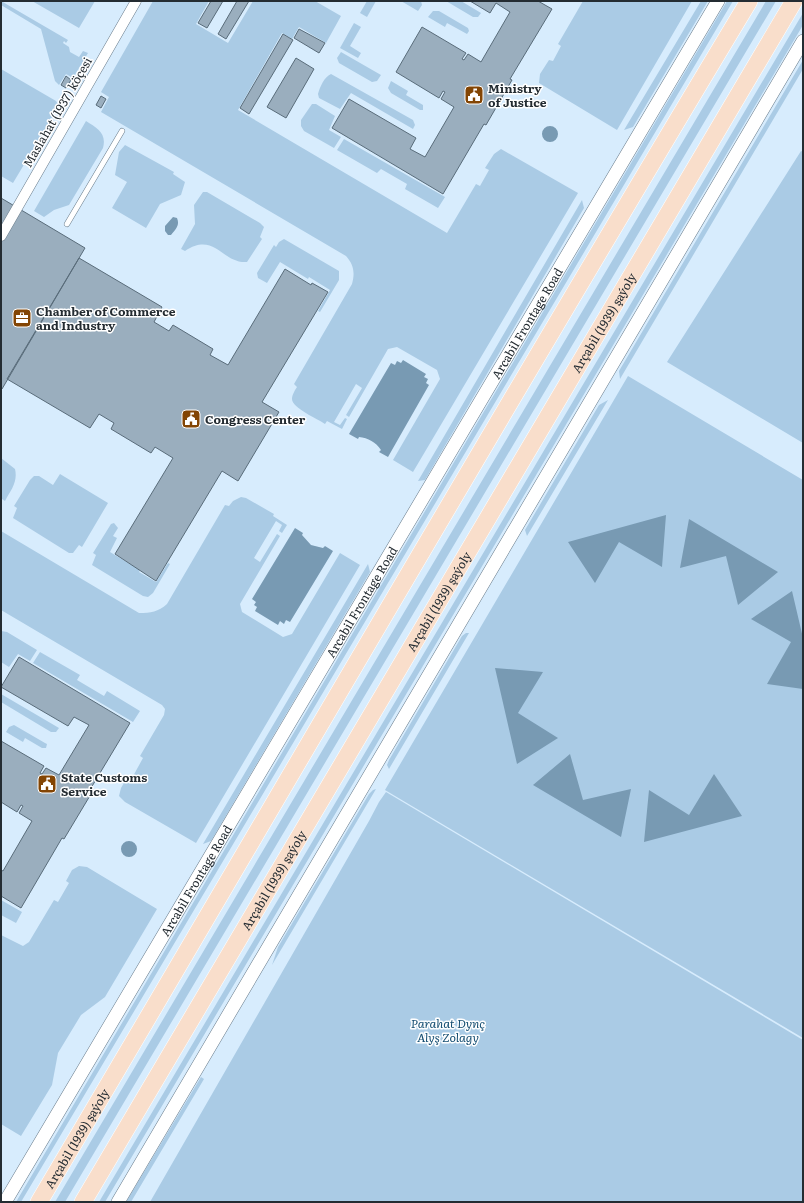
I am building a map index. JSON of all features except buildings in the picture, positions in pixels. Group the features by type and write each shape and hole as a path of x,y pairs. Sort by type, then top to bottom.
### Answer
{"main road":[{"name":"Arçabil (1939) şaýoly","path":"39,1202 388,612 569,300 749,1"},
{"name":"Arçabil (1939) şaýoly","path":"83,1202 794,1"}],"street":[{"name":"Maslahat (1937) köçesi","path":"1,236 136,1"},
{"name":"Arcabil Frontage Road","path":"5,1202 718,1"},
{"path":"118,1202 803,41"}],"lane":[{"path":"67,224 122,131"}],"green space":[{"path":"1,1 68,40 66,43 64,41 63,43 69,47 70,52 79,57 83,51 88,53 73,78 66,74 59,85 55,81 41,29 1,5"},
{"path":"32,1 95,1 79,28"},
{"path":"153,1 209,1 196,24 228,43 253,1 315,1 341,16 326,43 299,27 292,39 282,33 238,110 447,233 476,184 480,186 489,170 485,168 494,154 501,149 578,193 413,472 393,460 440,379 437,370 397,347 388,349 349,417 346,415 362,388 356,384 334,422 340,425 345,418 347,419 342,429 327,421 325,424 306,413 296,406 292,399 297,387 294,384 352,284 353,269 346,256 101,112 109,97 101,92"},
{"path":"367,1 376,1 367,17 360,13"},
{"path":"401,1 421,1 422,5 418,11"},
{"path":"446,1 461,1 481,13 478,17 473,17"},
{"path":"583,1 692,1 617,130 539,83 540,74 549,60 553,61 561,46 558,44"},
{"path":"701,1 708,1 633,127 624,130"},
{"path":"727,1 733,1 21,1202 16,1202"},
{"path":"766,1 776,1 65,1202 55,1202"},
{"path":"433,11 439,11 468,28 469,31 467,34 447,23 445,27 428,17"},
{"path":"803,13 803,25 105,1202 99,1202"},
{"path":"354,23 361,27 350,46 361,53 358,58 340,48"},
{"path":"341,52 381,75 377,81 372,82 339,63 337,58"},
{"path":"803,60 803,69 620,379 619,371"},
{"path":"1,69 56,101 59,106 13,183 1,176"},
{"path":"331,74 413,120 415,125 413,129 351,93 340,109 319,98 318,94 321,85 326,77"},
{"path":"391,81 408,91 406,95 423,105 423,110 420,110 391,93 388,88"},
{"path":"312,104 316,104 335,116 329,130 341,137 334,148 304,131 301,126 301,120"},
{"path":"86,121 97,129 104,138 103,148 69,205 54,210 44,217 34,211"},
{"path":"344,139 445,197 438,208 405,189 407,184 381,169 377,173 337,150"},
{"path":"125,145 174,172 173,174 185,182 181,195 160,204 146,228 112,208 127,182 115,175 119,152"},
{"path":"801,151 803,152 803,443 667,362"},
{"path":"203,192 207,192 260,223 264,227 260,237 262,239 247,262 238,261 231,258 211,246 195,246 185,251 181,249 195,224 194,205"},
{"path":"582,200 584,208 425,480 418,481"},
{"path":"284,239 339,271 339,280 320,312 318,311 330,290 309,277 308,279 280,262 267,283 258,278 257,273 274,245 276,247 279,242"},
{"path":"628,376 803,480 803,1038 385,790"},
{"path":"608,400 527,536 525,530 599,405"},
{"path":"1,458 15,469 16,474 13,486 5,501 2,499 1,501"},
{"path":"60,474 108,503 82,547 79,545 73,553 69,553 13,518 17,508 14,506 34,476 39,476 53,485"},
{"path":"241,497 246,498 274,514 273,516 287,525 282,533 279,531 282,525 276,521 254,558 260,562 277,534 280,536 240,604 242,612 283,637 292,634 340,553 360,565 196,843 125,802 119,796 121,788 128,776 132,778 143,758 140,756 164,715 165,709 162,705 1,610 1,531 139,613 151,612 161,609 167,604 225,505 229,506 233,501"},
{"path":"114,523 118,528 113,536 117,538 110,552 140,570 139,572 156,582 168,563 170,564 153,593 148,597 143,596 92,565 96,555 93,553 111,524"},
{"path":"368,564 370,572 211,841 203,844"},
{"path":"1,631 7,632 37,650 30,661 18,654 9,667 1,662"},
{"path":"469,633 389,769 387,765 389,760 462,636"},
{"path":"40,652 80,675 77,680 104,696 107,691 140,711 133,722 33,663"},
{"path":"1,694 59,728 56,732 51,732 1,702"},
{"path":"14,725 47,744 46,748 42,748 25,738 23,742 6,732 9,727"},
{"path":"376,789 272,965 278,947 369,794"},
{"name":"Parahat Dynç Alyş Zolagy","path":"386,792 803,1040 803,1202 150,1202"},
{"path":"79,866 87,867 157,909 105,997 81,1015 58,1053 52,1085 21,1136 1,1124 1,935 23,946 29,942 54,900 58,902 69,883 66,881 72,870"},
{"path":"1,900 22,912 16,923 1,915"},
{"path":"201,1077 204,1079 131,1202 126,1202"}],"shaded area":[{"path":"550,126 557,131 558,134 553,141 550,142 543,137 542,134 547,127"},
{"path":"173,217 177,218 178,225 171,235 168,235 165,231 165,226"},
{"path":"403,360 426,374 424,377 428,379 426,383 429,385 388,457 379,452 381,450 372,441 359,437 358,439 349,434 391,363 395,365 397,361 401,363"},
{"path":"666,515 662,567 619,542 595,583 568,542"},
{"path":"689,519 778,572 738,605 726,556 680,568"},
{"path":"295,528 303,533 302,535 311,545 323,548 325,546 333,551 290,622 286,620 284,624 280,621 278,625 255,611 257,607 254,605 256,602 252,599"},
{"path":"792,591 803,638 803,689 767,684 791,642 751,619"},
{"path":"495,668 543,672 518,713 558,738 517,764"},
{"path":"570,754 583,800 631,789 621,837 533,785"},
{"path":"714,774 742,816 644,842 649,790 689,815"},
{"path":"129,841 136,846 137,849 132,856 129,857 122,852 121,849 126,842"}],"place":[{"name":"Ministry of Justice","path":"474,95"},
{"name":"Chamber of Commerce and Industry","path":"22,318"},
{"name":"Congress Center","path":"191,419"},
{"name":"State Customs Service","path":"47,784"}]}
